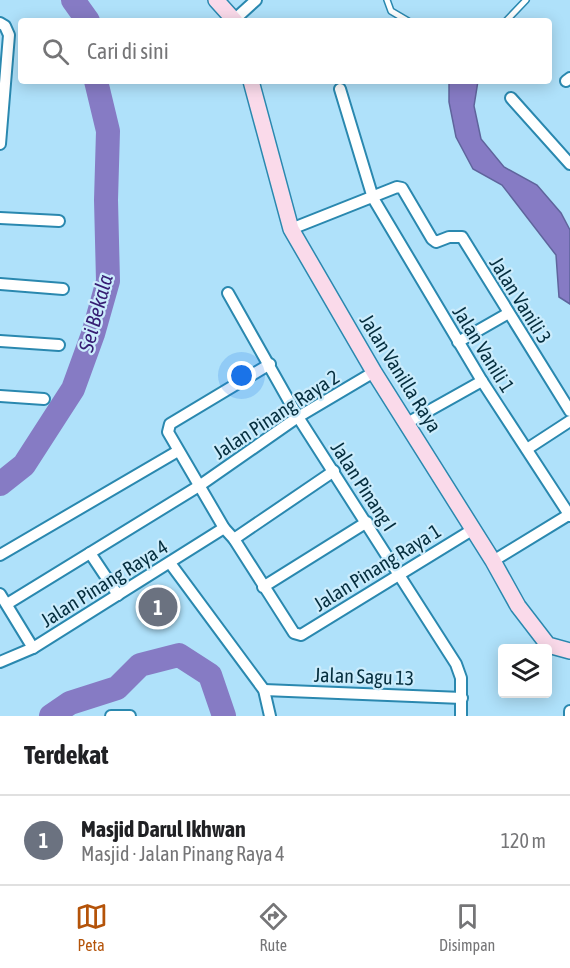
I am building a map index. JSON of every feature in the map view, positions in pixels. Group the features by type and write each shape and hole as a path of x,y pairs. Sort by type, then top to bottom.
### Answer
{"street":[{"path":"216,0 231,18"},
{"path":"237,18 256,0"},
{"path":"0,23 5,26 9,35 2,89 0,144"},
{"name":"Jalan Vanilla Raya","path":"252,84 291,229 374,372 531,625 548,645 570,651"},
{"name":"Jalan Vanili 1","path":"340,89 373,198 482,381 570,515"},
{"path":"511,98 569,160"},
{"name":"Jalan Vanili 3","path":"373,198 397,187 402,188 432,239 436,242 449,237 462,237 507,314 570,411"},
{"path":"291,229 373,198"},
{"path":"0,218 59,221"},
{"path":"0,284 63,289"},
{"name":"Jalan Pinang I","path":"228,293 298,417 456,664 461,678 461,716"},
{"path":"458,342 507,314"},
{"path":"0,341 59,345"},
{"path":"270,364 170,424 169,438 224,528 234,539 263,586 367,522"},
{"name":"Jalan Pinang Raya 2","path":"7,604 199,486 298,417 374,372"},
{"path":"407,423 482,381"},
{"path":"0,396 44,399"},
{"path":"527,448 570,421"},
{"path":"0,555 178,451"},
{"path":"234,539 334,471"},
{"path":"493,561 570,515"},
{"name":"Jalan Pinang Raya 4","path":"0,662 33,648 224,528"},
{"name":"Jalan Pinang Raya 1","path":"263,586 290,629 301,635 472,530"},
{"path":"90,553 118,595"},
{"path":"170,562 264,690 270,716"},
{"path":"0,594 33,648"},
{"name":"Jalan Sagu 13","path":"264,690 462,698"},
{"path":"570,711 570,716"},
{"path":"111,716 130,716"}],"lane":[{"path":"387,0 391,11 403,18"},
{"path":"509,18 526,0"}],"shaded area":[{"path":"449,84 478,84 474,106 481,139 504,167 537,185 561,213 570,230 570,304 559,297 556,255 502,185 473,169 456,137 449,102"}],"waterway":[{"name":"Sei Bekala","path":"73,0 86,18"},
{"name":"Sei Bekala","path":"0,484 24,465 73,389 93,334 108,281 106,200 108,131 97,84"},
{"name":"Sei Bekala","path":"51,716 70,703 117,688 140,665 179,655 210,675 224,716"}],"place":[{"name":"Masjid Darul Ikhwan","path":"158,607"}]}
